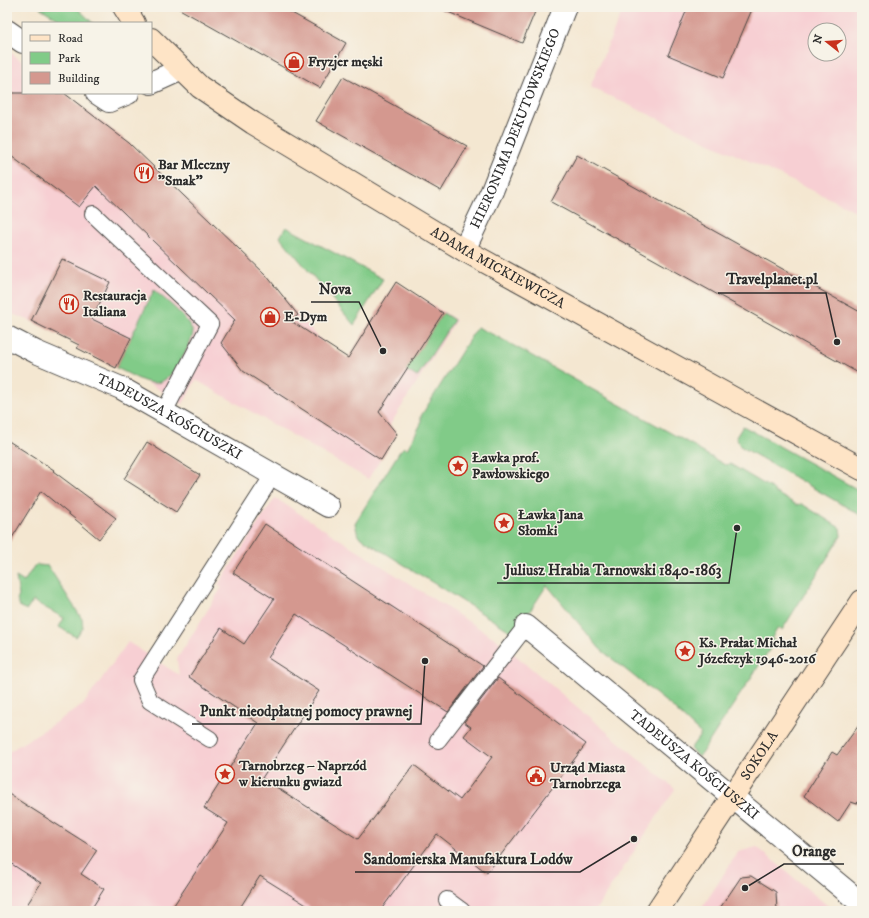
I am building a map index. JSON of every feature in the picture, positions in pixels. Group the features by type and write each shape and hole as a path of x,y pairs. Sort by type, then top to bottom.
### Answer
{"street":[{"path":"124,7 133,22"},
{"name":"HIERONIMA DEKUTOWSKIEGO","path":"464,250 492,191 565,7"},
{"path":"7,31 22,41"},
{"name":"ADAMA MICKIEWICZA","path":"152,40 200,87 253,123 464,250 861,467"},
{"path":"152,83 182,69"},
{"path":"98,94 109,101 126,94"},
{"name":"TADEUSZA KOŚCIUSZKI","path":"7,337 36,352 121,388 328,506"},
{"name":"SOKOLA","path":"657,911 862,601"},
{"name":"TADEUSZA KOŚCIUSZKI","path":"526,626 862,904"}],"lane":[{"path":"93,214 210,324 164,412"},
{"path":"210,739 150,701 141,680 273,475"},
{"path":"438,740 526,626"},
{"path":"447,900 462,911"}],"shaded area":[{"path":"624,7 862,7 862,216 848,207 590,87"},
{"path":"7,50 22,61 22,94 65,94 129,143 266,275 298,315 344,365 396,282 456,320 390,425 397,434 368,479 196,380 183,404 151,385 77,348 79,345 31,321 7,312"},
{"path":"275,498 496,639 675,789 595,911 7,911 7,753 83,705 128,642 179,675 177,659 222,587 218,585"},
{"path":"757,847 834,911 700,911 738,852"}],"green space":[{"path":"39,7 76,7 92,22 62,22"},
{"path":"286,227 383,279 354,325 280,237"},
{"path":"154,290 183,316 188,322 193,334 183,356 173,372 161,382 149,383 116,368"},
{"path":"443,313 454,320 417,377 406,370"},
{"path":"477,327 498,337 696,447 725,465 730,464 774,490 774,492 797,505 802,504 840,528 841,536 782,630 778,628 771,639 775,641 699,757 690,749 701,734 671,706 600,649 547,585 515,634 358,536 355,523 400,451 404,447 407,449 421,424 421,416"},
{"path":"743,426 862,492 862,516 740,446 736,437"},
{"path":"34,566 48,566 82,619 83,628 76,637 59,627 64,618 33,601 27,610 20,607 17,600 19,596 16,577 24,582"}],"building":[{"path":"176,7 281,7 346,43 320,88"},
{"path":"436,7 537,7 522,43"},
{"path":"688,7 753,7 723,78 668,55"},
{"path":"343,77 467,146 441,191 316,121"},
{"path":"7,93 65,94 129,143 266,275 298,315 291,321 348,358 396,282 443,313 379,412 397,434 381,460 243,371 221,343 235,320 96,186 79,207 7,153"},
{"path":"577,155 862,313 862,375 551,202"},
{"path":"62,259 110,282 92,319 131,338 116,368 77,348 79,345 31,321"},
{"path":"7,440 54,470 53,471 116,518 99,539 41,491 7,546"},
{"path":"147,442 200,475 176,512 124,479"},
{"path":"265,524 483,666 448,712 296,614 268,658 319,691 262,778 358,839 414,765 460,800 492,757 464,736 471,727 464,722 498,678 586,744 487,873 437,834 380,911 316,911 260,876 238,911 170,911 228,823 204,808 258,723 189,677 221,628 244,644 274,599 233,573"},
{"path":"862,721 862,792 857,804 851,802 838,822 804,796 832,752 837,755"},
{"path":"7,793 97,850 81,874 104,889 90,911 23,911 41,883 7,861"},
{"path":"751,876 776,892 777,911 718,911 741,877"}],"place":[{"name":"Fryzjer męski","path":"294,62"},
{"name":"Bar Mleczny \"Smak\"","path":"144,173"},
{"name":"Restauracja Italiana","path":"69,304"},
{"name":"E-Dym","path":"270,317"},
{"name":"Travelplanet.pl","path":"837,342"},
{"name":"Nova","path":"383,351"},
{"name":"Ławka prof. Pawłowskiego","path":"458,466"},
{"name":"Ławka Jana Słomki","path":"504,523"},
{"name":"Juliusz Hrabia Tarnowski 1840-1863","path":"737,528"},
{"name":"Ks. Prałat Michał Józefczyk 1946-2016","path":"685,651"},
{"name":"Punkt nieodpłatnej pomocy prawnej","path":"425,661"},
{"name":"Tarnobrzeg – Naprzód w kierunku gwiazd","path":"225,774"},
{"name":"Urząd Miasta Tarnobrzega","path":"536,776"},
{"name":"Sandomierska Manufaktura Lodów","path":"634,839"},
{"name":"Orange","path":"745,888"}]}
